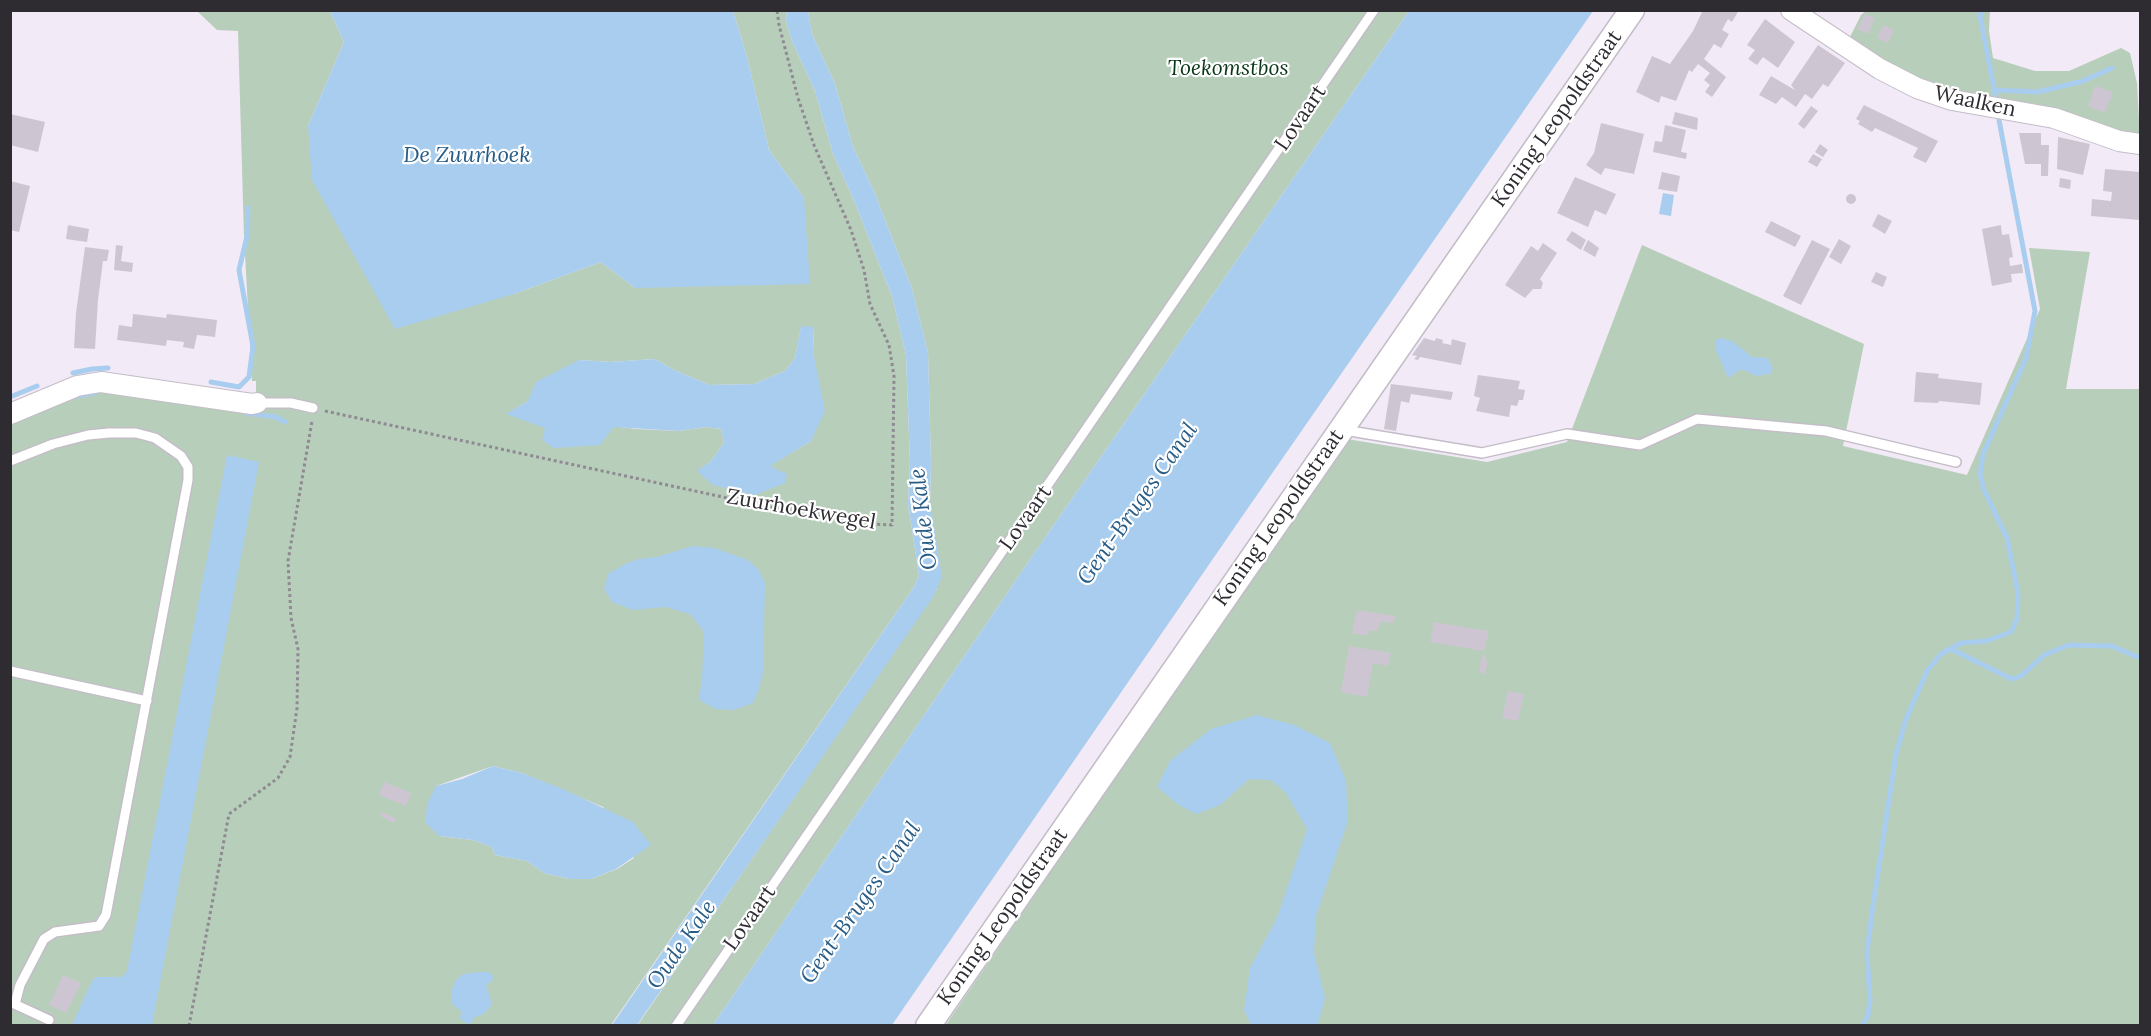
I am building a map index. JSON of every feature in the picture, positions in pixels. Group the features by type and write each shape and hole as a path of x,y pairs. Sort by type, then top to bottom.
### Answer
{"street":[{"name":"Koning Leopoldstraat","path":"928,1026 1632,10"},
{"name":"Waalken","path":"1791,10 1880,69 1917,88 1952,100 2054,118 2119,141 2140,144"},
{"path":"10,414 77,386 101,382 257,403"}],"lane":[{"name":"Lovaart","path":"676,1026 1374,10"},
{"path":"257,403 291,403 313,408"},
{"path":"1340,430 1482,453 1568,434 1640,446 1697,419 1826,431 1956,462"},
{"path":"10,461 53,444 88,435 109,433 136,434 155,438 181,456 188,467 188,480 106,915 99,926 55,932 44,939 13,1003 49,1020"},
{"path":"10,671 147,701"}],"path":[{"name":"Zuurhoekwegel","path":"313,408 769,507 851,523 892,525 894,387 889,345 870,304 864,270 851,230 814,145 798,98 777,10"},
{"path":"189,1026 229,814 278,778 291,757 297,708 298,648 291,618 288,561 313,408"}],"green space":[{"path":"1990,10 1989,31 1993,58 2035,71 2069,71 2121,48 2130,53 2137,83 2140,139 1941,93 1848,41 1861,15 1866,11"},
{"path":"197,11 330,11 344,42 308,126 514,294 601,262 635,288 804,198 769,150 747,57 733,11 787,11 786,20 792,41 815,91 833,154 892,296 906,355 910,463 908,503 919,576 914,587 611,1025 11,1026 11,417 102,385 256,409 256,381 252,381 244,236 238,31 217,30","holes":["801,327 814,328 813,352 817,379 811,441 769,466 698,471 711,461 724,443 721,429 706,427 678,431 637,429 507,414 528,401 579,360 610,362 655,359 676,371 710,385 754,384 785,371 795,358","493,766 522,773 603,807 634,858 617,869 591,879 570,879 544,873 527,861 495,855 492,847 473,840 439,836 436,786"]},
{"name":"Toekomstbos","path":"808,11 1409,11 1040,545 713,1025 637,1026 937,589 930,501 928,353 912,289 873,189 853,147 835,84 812,34"},
{"path":"1642,245 1864,344 1843,446 1967,475 2040,309 2029,248 2090,252 2066,389 2140,389 2140,1025 945,1026 1347,439 1487,462 1567,442"}],"water":[{"name":"De Zuurhoek","path":"330,11 733,11 747,57 769,150 804,198 810,284 635,288 601,262 514,294 395,329 312,180 308,126 344,42"},
{"name":"Oude Kale","path":"787,11 808,11 812,34 835,84 853,147 873,189 912,289 928,353 930,501 942,577 933,597 637,1025 612,1025 914,587 919,576 908,503 910,463 906,355 892,296 833,154 815,91 792,41 786,20"},
{"name":"Gent-Bruges Canal","path":"1409,11 1593,11 892,1025 713,1025 1040,545"},
{"path":"1663,193 1674,195 1671,216 1659,214"},
{"path":"801,326 814,327 813,352 825,411 811,441 770,466 787,474 785,483 755,495 713,485 697,471 711,461 724,443 721,429 706,427 678,431 614,427 600,445 554,448 542,440 545,428 506,414 528,401 536,382 579,360 610,362 655,359 676,371 710,385 754,384 785,371 795,358"},
{"path":"1720,338 1732,341 1752,357 1768,358 1773,369 1770,374 1756,376 1740,370 1728,378 1715,348 1716,340"},
{"path":"227,455 259,462 152,1025 72,1025 96,977 122,977 127,971"},
{"path":"693,546 714,548 748,560 758,569 765,583 763,672 759,689 753,703 734,710 716,709 699,700 704,632 690,614 665,607 633,610 612,602 604,589 608,574 625,564"},
{"path":"1257,715 1294,725 1330,743 1346,781 1348,821 1316,916 1314,953 1325,998 1318,1023 1315,1025 1251,1025 1244,1010 1250,968 1277,918 1307,829 1286,793 1271,780 1249,779 1220,805 1196,814 1179,805 1157,787 1170,761 1211,729"},
{"path":"493,766 522,773 565,790 633,822 651,845 616,869 591,879 570,879 544,873 527,861 495,855 492,847 473,840 439,836 425,822 428,802 436,786 462,779"},
{"path":"489,972 493,976 492,982 486,984 492,1004 484,1014 475,1017 469,1025 459,1018 462,1012 452,1004 452,990 455,981 463,974"}],"building":[{"path":"1703,10 1739,10 1732,22 1728,19 1722,30 1729,34 1721,48 1714,44 1704,59 1726,77 1712,97 1705,92 1710,85 1704,80 1710,73 1698,64 1692,72 1689,70 1676,101 1661,96 1659,103 1636,92 1652,56 1670,64 1693,31"},
{"path":"1865,14 1875,18 1868,34 1857,29"},
{"path":"1765,19 1795,42 1778,68 1763,57 1757,65 1748,59 1755,50 1747,45"},
{"path":"1883,25 1894,30 1888,43 1877,38"},
{"path":"1818,45 1845,63 1828,87 1823,84 1812,99 1805,94 1796,107 1782,97 1776,104 1759,95 1771,76 1795,90 1791,85"},
{"path":"2095,86 2113,92 2105,113 2088,106"},
{"path":"1864,105 1938,141 1926,163 1913,157 1918,148 1875,128 1872,132 1858,124 1860,121 1856,119"},
{"path":"1811,106 1818,111 1804,129 1798,124"},
{"path":"1675,112 1698,118 1697,130 1672,124"},
{"path":"10,114 45,122 38,152 10,145"},
{"path":"1601,123 1644,134 1634,174 1605,168 1601,175 1586,165 1594,153"},
{"path":"1665,125 1686,130 1681,152 1687,153 1686,159 1653,152 1655,141 1662,142"},
{"path":"2019,133 2041,133 2041,145 2049,145 2048,176 2041,176 2041,164 2025,164"},
{"path":"2058,137 2090,144 2083,175 2057,169"},
{"path":"1820,144 1828,150 1823,157 1815,152"},
{"path":"1813,154 1822,159 1817,167 1808,162"},
{"path":"2105,169 2140,172 2140,220 2091,216 2092,199 2111,201 2112,192 2103,191"},
{"path":"1662,172 1680,176 1677,192 1658,189"},
{"path":"1575,177 1616,194 1606,215 1595,210 1588,227 1557,213"},
{"path":"2060,178 2071,180 2070,189 2059,187"},
{"path":"10,181 30,186 19,232 10,230"},
{"path":"1851,194 1855,195 1855,203 1851,204 1847,203 1846,199 1847,195"},
{"path":"1878,214 1892,221 1885,234 1872,226"},
{"path":"1771,221 1801,236 1795,247 1765,232"},
{"path":"68,225 89,229 87,242 66,239"},
{"path":"2001,225 2002,235 2009,234 2013,257 2009,258 2010,266 2022,264 2023,273 2011,274 2012,282 1992,286 1982,229"},
{"path":"1572,231 1586,240 1581,250 1566,240"},
{"path":"1839,239 1851,246 1841,264 1829,257"},
{"path":"1588,240 1599,248 1595,257 1583,250"},
{"path":"1812,240 1830,249 1801,305 1783,296"},
{"path":"1543,243 1557,253 1540,279 1543,283 1541,289 1533,289 1525,298 1505,285 1531,246 1538,251"},
{"path":"116,245 123,246 121,261 133,263 132,272 114,270"},
{"path":"85,247 109,250 107,261 103,261 95,349 74,348 76,313"},
{"path":"1876,272 1887,277 1883,287 1871,282"},
{"path":"133,314 166,318 167,314 217,320 215,337 197,335 194,349 183,347 184,342 167,340 166,346 117,340 119,325 132,327"},
{"path":"1424,338 1435,341 1436,338 1443,340 1442,343 1451,345 1452,339 1466,343 1461,365 1420,357 1418,360 1414,359 1417,356 1412,355"},
{"path":"1916,372 1939,374 1938,378 1982,383 1980,405 1939,401 1938,403 1914,402"},
{"path":"1478,375 1520,381 1518,389 1525,390 1523,400 1519,400 1517,406 1511,405 1509,417 1476,411 1480,398 1474,396"},
{"path":"1391,384 1453,392 1451,400 1411,394 1409,403 1401,401 1396,431 1384,429"},
{"path":"1357,610 1395,616 1394,623 1379,622 1378,631 1369,630 1368,636 1352,633"},
{"path":"1434,622 1489,631 1484,651 1430,642"},
{"path":"1349,646 1391,653 1388,666 1373,663 1367,697 1341,692"},
{"path":"1482,655 1486,656 1486,661 1488,661 1485,674 1479,672"},
{"path":"1508,691 1524,694 1518,721 1502,718"},
{"path":"384,782 411,793 406,806 379,795"},
{"path":"382,812 396,818 394,823 380,816"},
{"path":"63,975 81,983 66,1013 49,1005"}],"waterway":[{"path":"1981,10 1980,16 1996,99"},
{"path":"1994,90 2038,92 2083,81 2112,68"},
{"path":"1862,1026 1868,1016 1870,1000 1867,953 1872,912 1896,754 1906,719 1927,671 1941,654 1961,643 1986,641 2011,632 2017,619 2018,593 2007,538 1984,490 1980,474 1983,454 2026,358 2035,311 1999,120"},
{"path":"211,382 239,387 249,377 253,346 239,270 247,236 248,208"},
{"path":"73,373 108,368"},
{"path":"10,397 37,386"},
{"path":"72,397 95,393"},
{"path":"246,413 276,417 285,422"},
{"path":"1951,649 2012,679 2021,676 2044,655 2069,645 2112,646 2140,658"}]}
